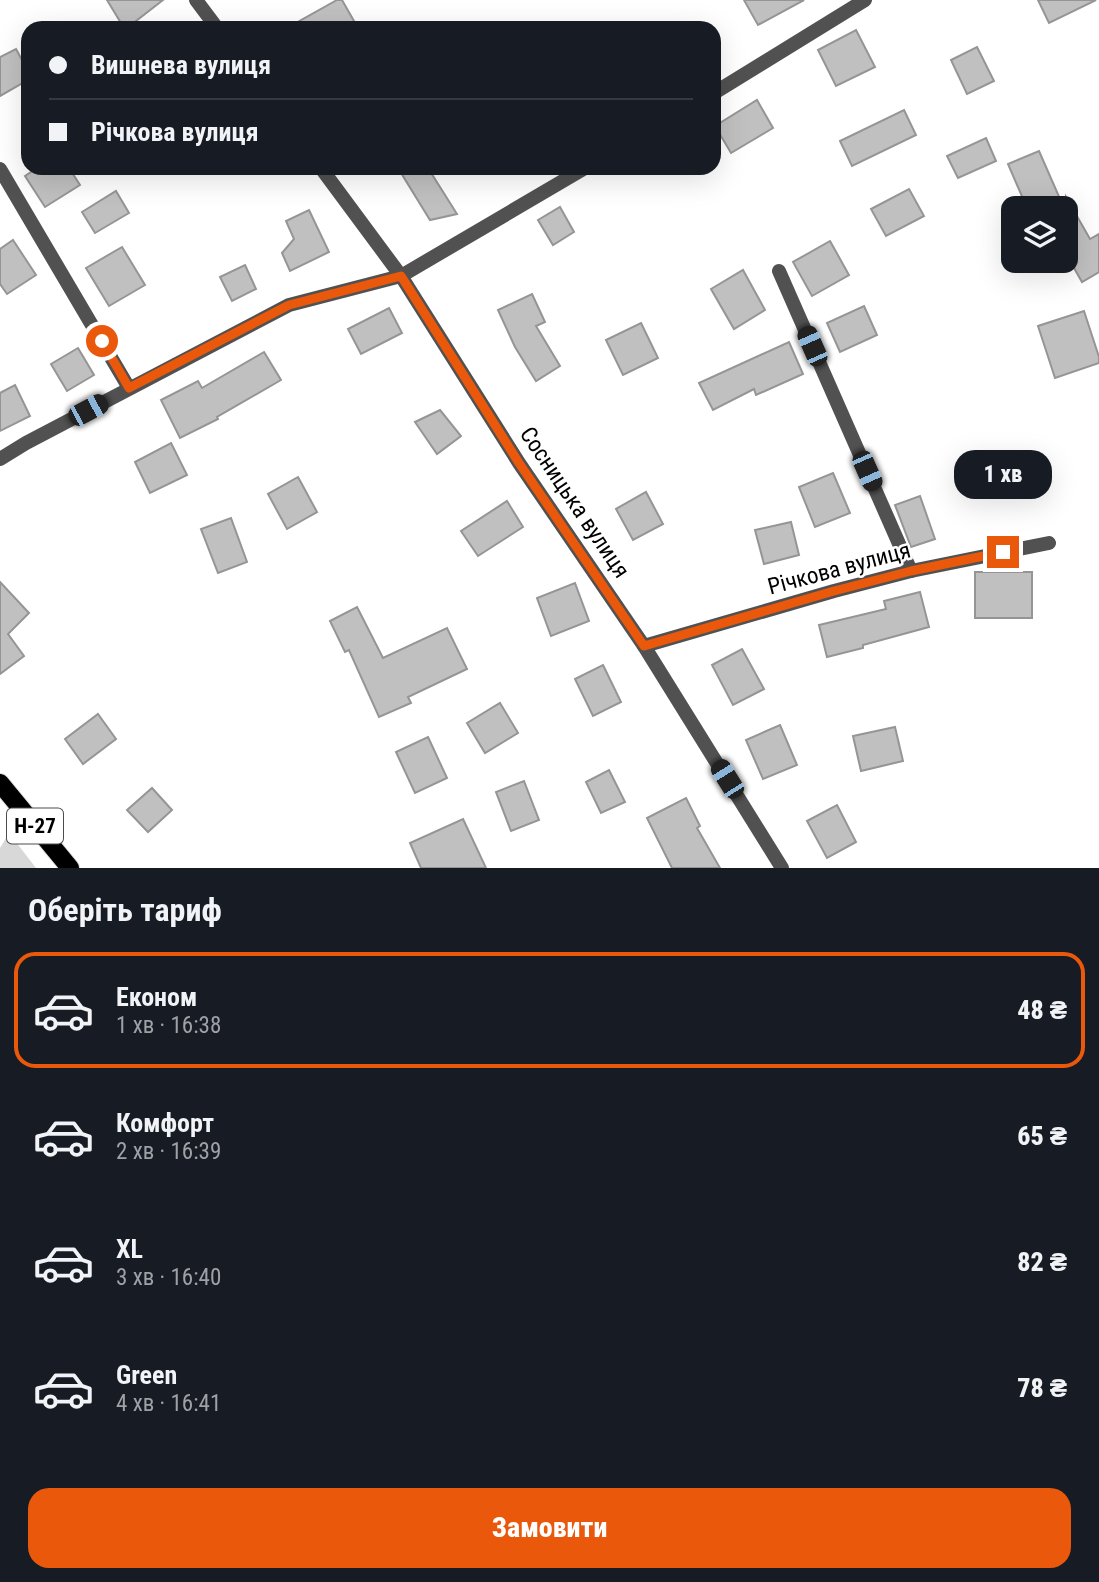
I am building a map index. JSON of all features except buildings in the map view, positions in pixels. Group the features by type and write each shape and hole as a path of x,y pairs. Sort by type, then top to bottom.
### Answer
{"main road":[{"name":"Н-27","path":"0,783 70,868"}],"street":[{"path":"196,0 212,21"},
{"path":"721,89 865,0"},
{"path":"0,169 129,388"},
{"name":"Сосницька вулиця","path":"326,175 401,276 519,463 644,646 782,868"},
{"path":"0,459 289,305 401,276 573,175"},
{"path":"779,271 911,571"},
{"name":"Річкова вулиця","path":"644,646 911,571 1049,543"}],"shaded area":[{"path":"9,833 36,868 0,868 0,848"}],"route":[{"path":"102,341 129,388 289,305 401,276 519,463 644,646 834,591 911,571 1003,552"}]}
